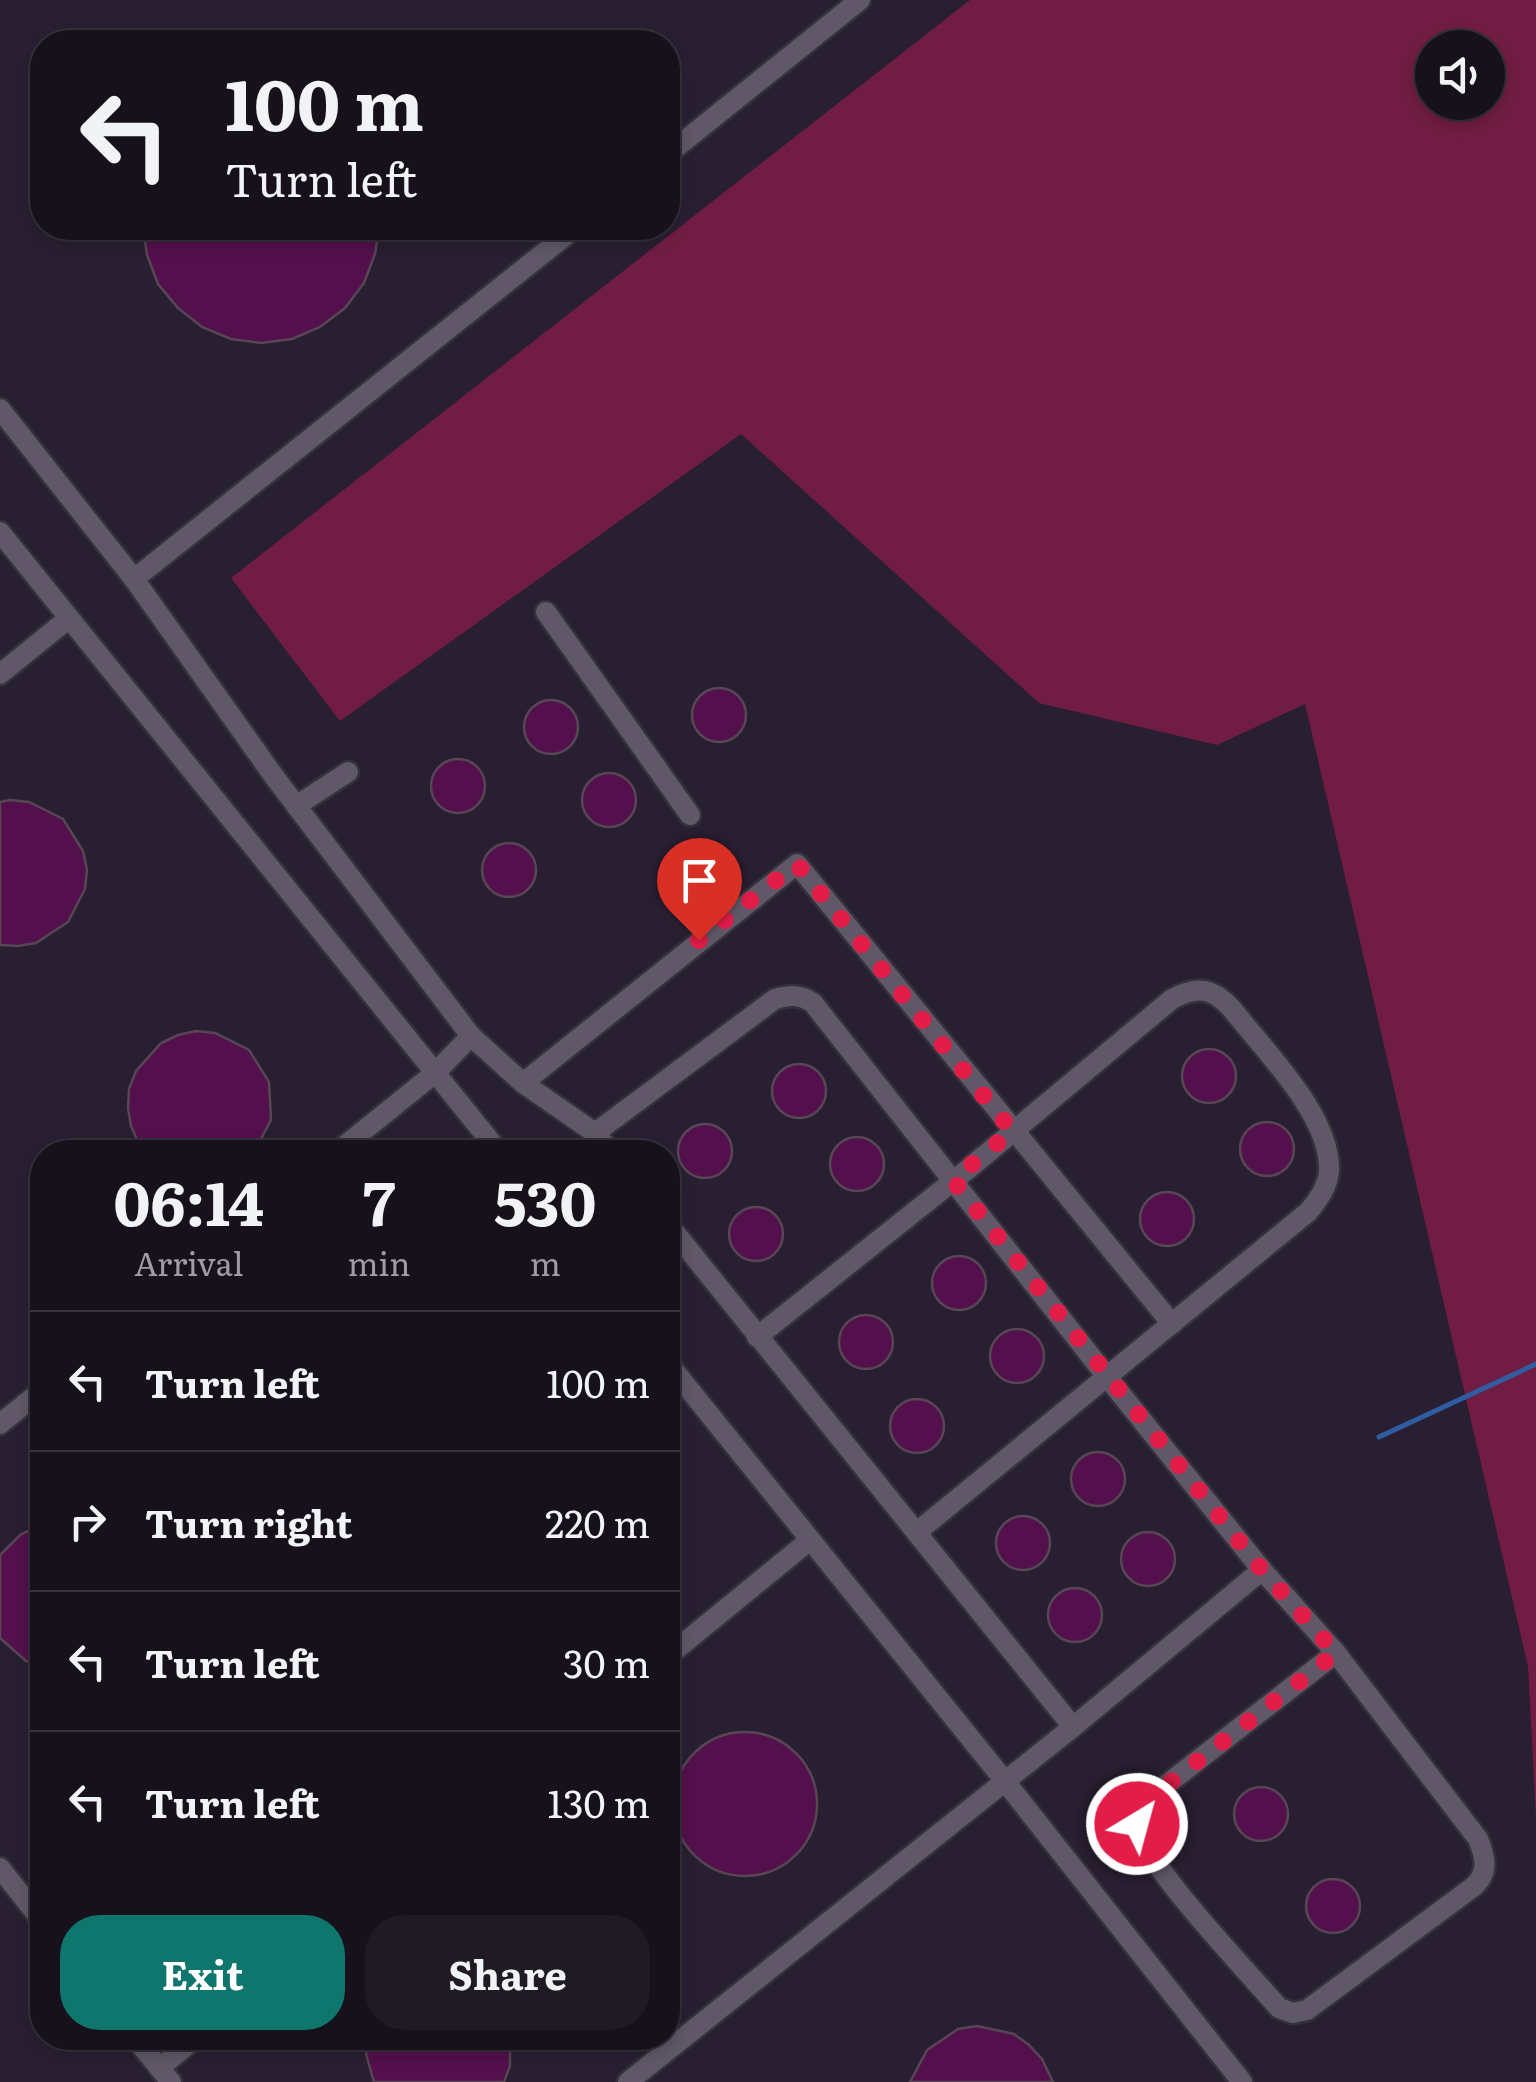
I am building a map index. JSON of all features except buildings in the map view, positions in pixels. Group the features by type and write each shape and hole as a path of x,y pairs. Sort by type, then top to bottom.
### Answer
{"lane":[{"path":"680,144 860,0"},
{"path":"134,579 560,240"},
{"path":"0,409 134,579 296,806 471,1036 524,1083 601,1140"},
{"path":"0,532 489,1140"},
{"path":"546,612 690,816"},
{"path":"0,674 68,619"},
{"path":"296,806 348,772"},
{"path":"524,1083 797,864 1005,1138 1172,1324"},
{"path":"757,1338 1172,999 1203,989 1218,994 1232,1010 1314,1115 1329,1172 1321,1196 1308,1212 917,1532"},
{"path":"595,1133 776,1000 790,995 814,1003 960,1175 1108,1378 1262,1570 1336,1653 1478,1839 1486,1866 1483,1878 1307,2010 1293,2012 1279,2008 1165,1875 1137,1824 1148,1800 1336,1653"},
{"path":"352,1140 435,1073 471,1036"},
{"path":"680,1239 1073,1727"},
{"path":"680,1377 1004,1780 1233,2079"},
{"path":"0,1424 30,1400"},
{"path":"680,1646 810,1540"},
{"path":"680,2040 1073,1727 1262,1570"},
{"path":"0,1868 30,1906"},
{"path":"145,2050 165,2075 186,2050"},
{"path":"628,2082 668,2050"}],"shaded area":[{"path":"0,0 1534,0 1505,89 1505,30 1415,30 1415,120 1495,120 1305,703 1528,1667 1536,1819 1536,2082 0,2082"},
{"path":"970,0 1536,0 1536,1819 1528,1667 1305,704 1217,745 1039,703 741,434 340,721 231,578 663,240 680,240 680,227"}],"waterway":[{"path":"1379,1437 1536,1364"}],"route":[{"path":"699,940 797,864 1012,1131 953,1180 1262,1570 1336,1653 1148,1800 1137,1824"}]}
